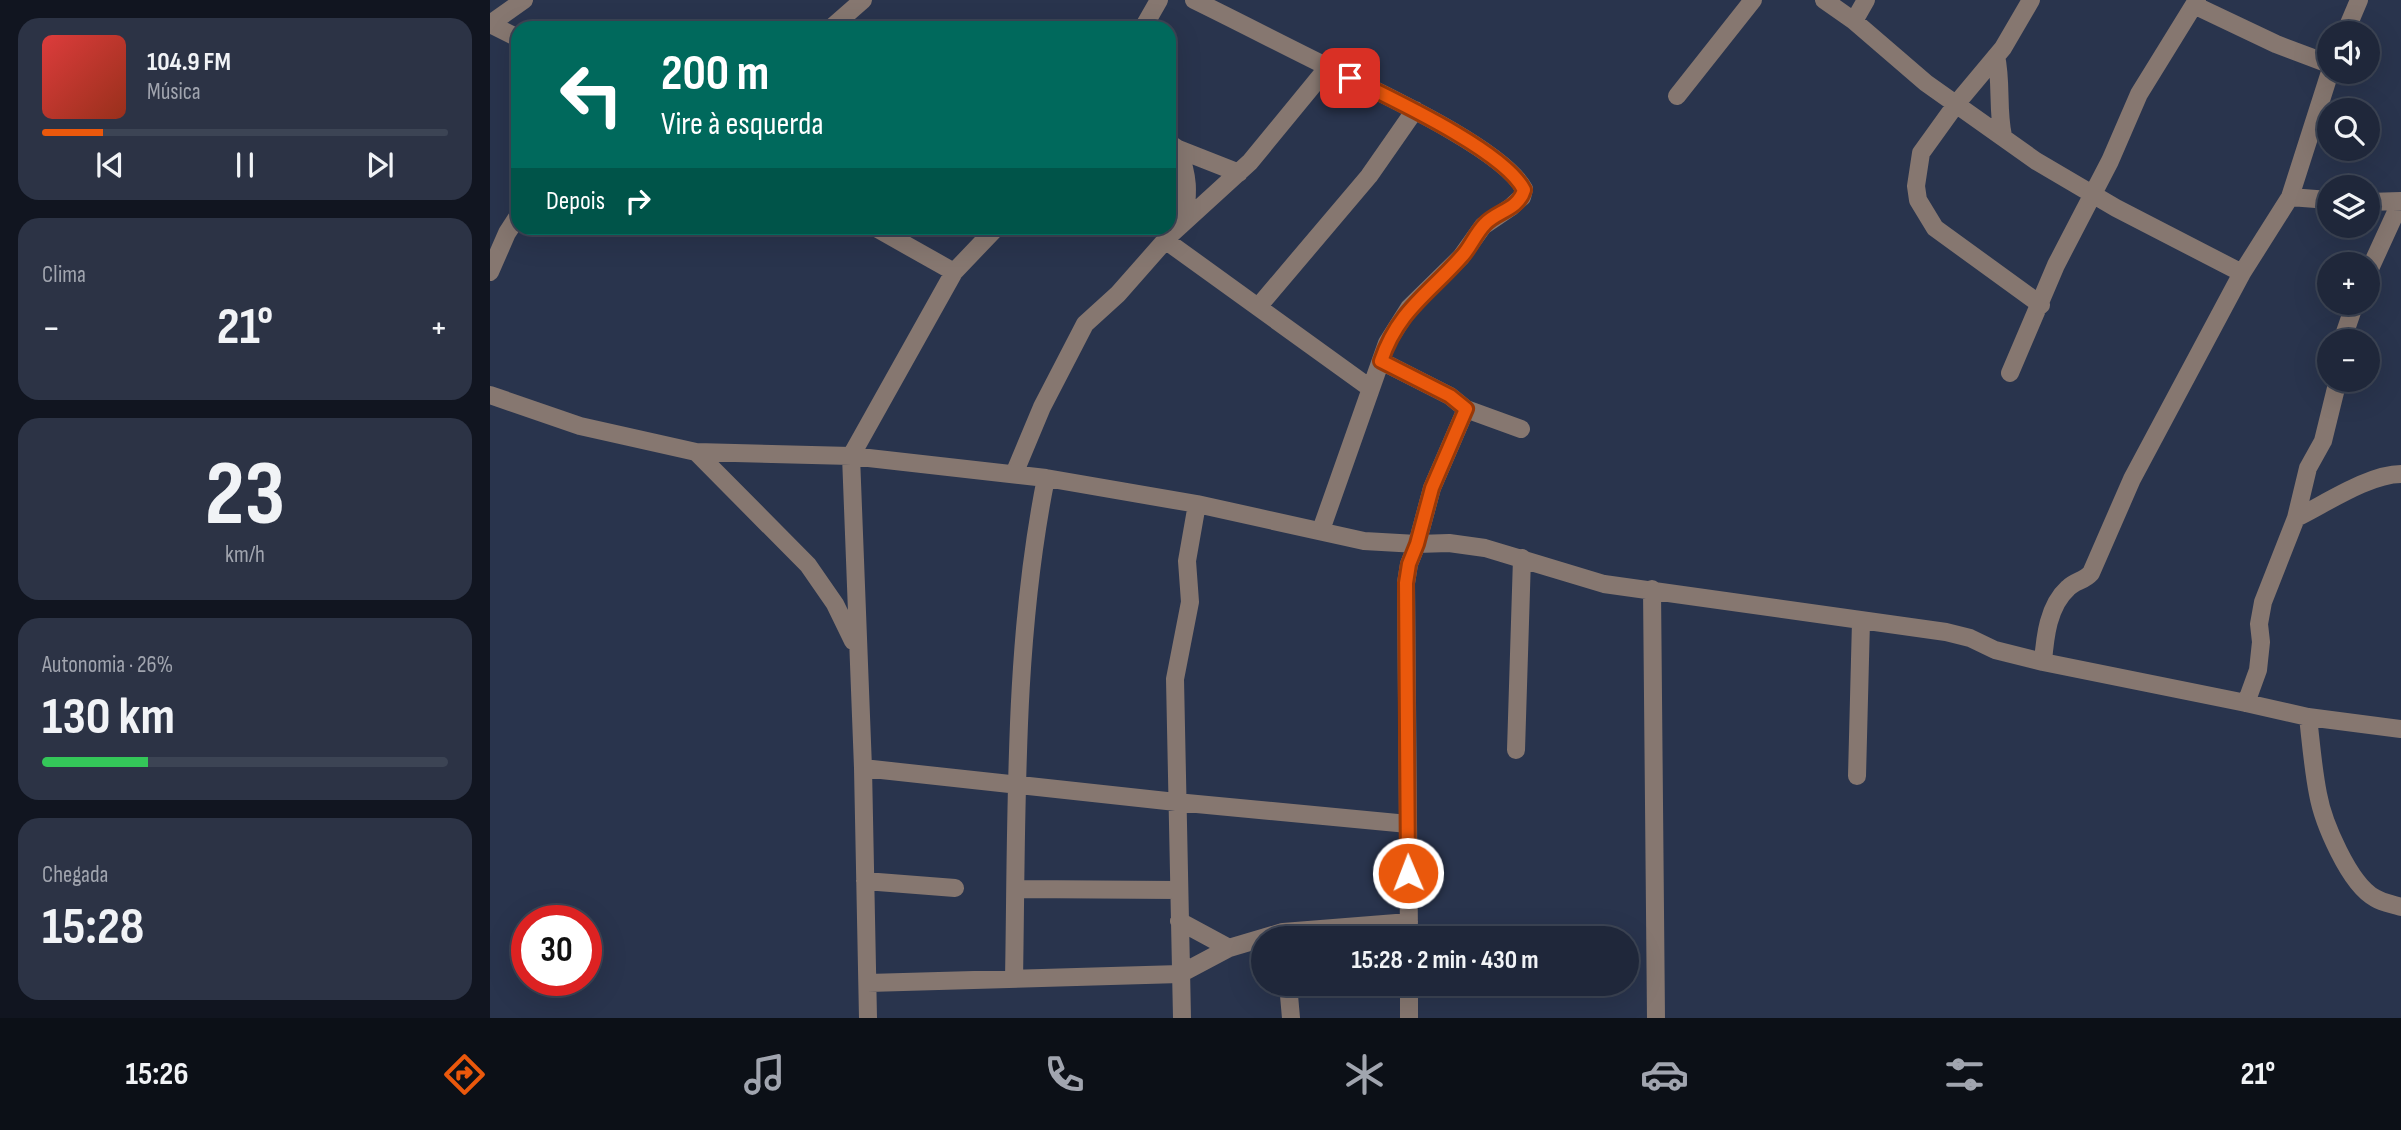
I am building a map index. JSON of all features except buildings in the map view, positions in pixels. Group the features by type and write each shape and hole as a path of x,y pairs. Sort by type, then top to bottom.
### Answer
{"street":[{"path":"511,34 490,24 524,0"},
{"path":"839,21 863,0"},
{"path":"1194,0 1415,110 1483,151 1520,182 1524,190 1522,197 1511,207 1483,226 1461,257 1409,308 1387,343 1321,530"},
{"path":"1677,96 1753,0"},
{"path":"1824,0 1854,21 1896,58 2036,161 2093,196 2242,273"},
{"path":"1854,21 1866,0"},
{"path":"2031,0 1996,56 1957,103 1921,153 1916,186 1918,200 1935,228 2041,305"},
{"path":"2350,21 2360,0"},
{"path":"1147,21 1157,1"},
{"path":"2010,373 2056,265 2093,196 2139,94 2195,3 2276,44 2317,59"},
{"path":"1996,56 2001,82 1998,117 2003,136"},
{"path":"1176,229 1239,173 1328,67"},
{"path":"2043,662 2046,636 2058,599 2070,586 2085,580 2091,573 2132,479 2242,273 2290,197 2326,84"},
{"path":"1258,307 1369,176 1415,110"},
{"path":"1176,147 1239,173"},
{"path":"1176,150 1186,172 1188,188 1185,220"},
{"path":"2290,197 2317,199"},
{"path":"2378,252 2401,201 2380,202"},
{"path":"490,272 511,227"},
{"path":"888,235 954,272"},
{"path":"868,1018 863,768 851,456 954,272 989,235"},
{"path":"1014,474 1042,407 1086,324 1118,294 1171,235"},
{"path":"1166,240 1370,388"},
{"path":"1381,361 1450,396 1466,409 1521,429"},
{"path":"2246,703 2258,670 2261,642 2259,624 2263,602 2296,518 2308,468 2323,441 2334,392"},
{"path":"490,395 580,426 695,452 851,456 1014,474 1197,504 1364,541 1417,544 1449,542 1522,558 1604,584 1946,632 1970,638 1995,650 2043,662 2308,717 2401,729"},
{"path":"1409,926 1406,583 1409,564 1432,488 1466,409"},
{"path":"695,452 808,565 835,604 857,648"},
{"path":"2296,518 2367,483 2390,474 2401,474"},
{"path":"1014,979 1018,785 1025,636 1034,535 1046,478"},
{"path":"1182,1018 1175,679 1190,603 1187,561 1197,504"},
{"path":"1516,750 1522,558"},
{"path":"1652,589 1656,1018"},
{"path":"1857,776 1861,621"},
{"path":"2308,717 2318,795 2334,838 2353,877 2374,898 2401,906"},
{"path":"863,768 1408,824"},
{"path":"865,881 955,888"},
{"path":"1016,889 1178,890"},
{"path":"1179,921 1229,948"},
{"path":"868,984 1180,974 1229,948 1251,943"},
{"path":"1288,996 1291,1018"},
{"path":"1409,996 1409,1018"}],"route":[{"path":"1350,78 1415,110 1483,151 1520,182 1524,190 1522,197 1511,207 1483,226 1461,257 1409,308 1387,343 1381,361 1450,396 1466,409 1432,488 1409,564 1406,583 1408,873"}]}
